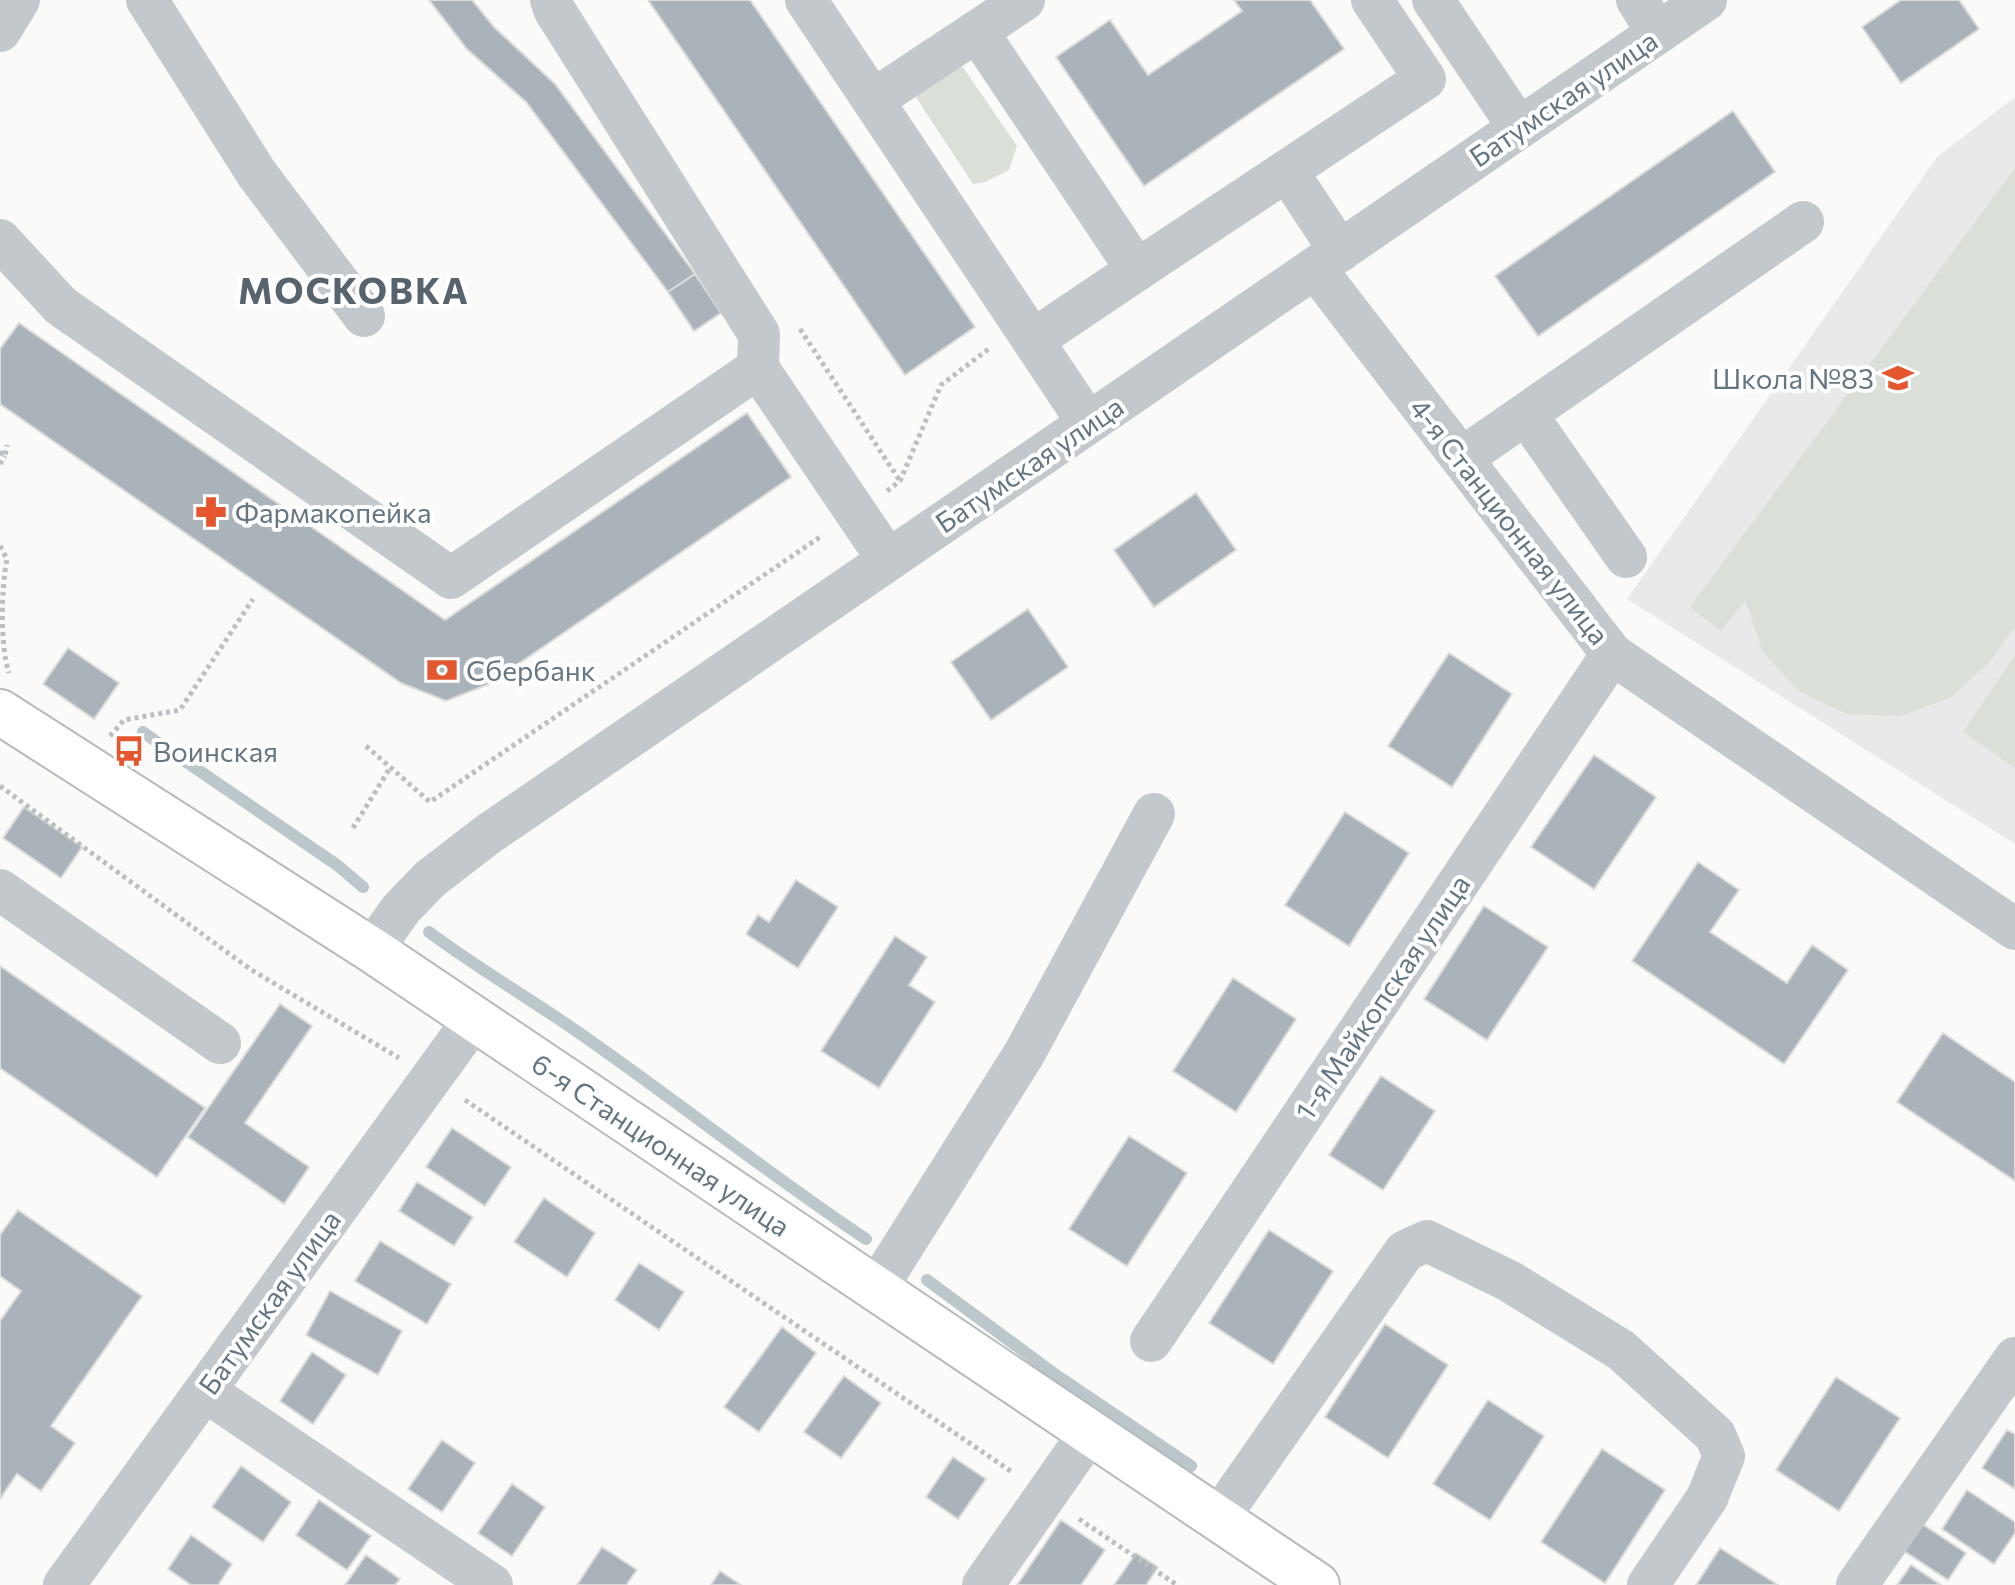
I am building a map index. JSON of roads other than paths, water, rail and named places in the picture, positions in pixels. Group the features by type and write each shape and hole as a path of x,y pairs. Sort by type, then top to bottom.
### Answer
{"main road":[{"name":"6-я Станционная улица","path":"8,697 372,950 1317,1585"}],"street":[{"path":"0,31 19,0"},
{"path":"147,0 257,174 364,316"},
{"path":"551,0 563,25 759,334 758,368 888,560"},
{"path":"806,0 1088,423"},
{"path":"873,100 1024,0"},
{"path":"1028,332 1137,270 1425,79 1372,0"},
{"path":"1433,0 1519,128"},
{"name":"Батумская улица","path":"372,950 401,909 430,879 487,835 1519,128 1648,16 1706,0"},
{"path":"977,31 1137,270"},
{"name":"4-я Станционная улица","path":"1287,171 1327,259 1462,458 1612,654 2015,929"},
{"path":"1462,458 1803,222"},
{"path":"0,240 61,306 451,578 758,368"},
{"path":"1526,414 1626,557"},
{"name":"1-я Майкопская улица","path":"1151,1341 1612,654"},
{"path":"876,1289 1024,1054 1154,814"},
{"path":"0,890 220,1043"},
{"name":"Батумская улица","path":"64,1585 474,1019"},
{"path":"1218,1519 1405,1251 1427,1241 1509,1281 1621,1350 1715,1435 1724,1456 1707,1498 1648,1585"},
{"path":"1857,1585 2010,1378"},
{"path":"205,1391 492,1585"},
{"path":"983,1585 1090,1432"}],"waterway":[{"path":"143,732 161,745"},
{"path":"185,761 337,865 363,887"},
{"path":"429,932 575,1030 866,1239"},
{"path":"927,1280 1056,1375 1191,1466"}],"place":[{"name":"Школа №83","path":"1898,378"},
{"name":"Фармакопейка","path":"211,512"},
{"name":"Сбербанк","path":"442,670"},
{"name":"Воинская","path":"129,751"}],"district":[{"name":"МОСКОВКА","path":"354,289"}]}
